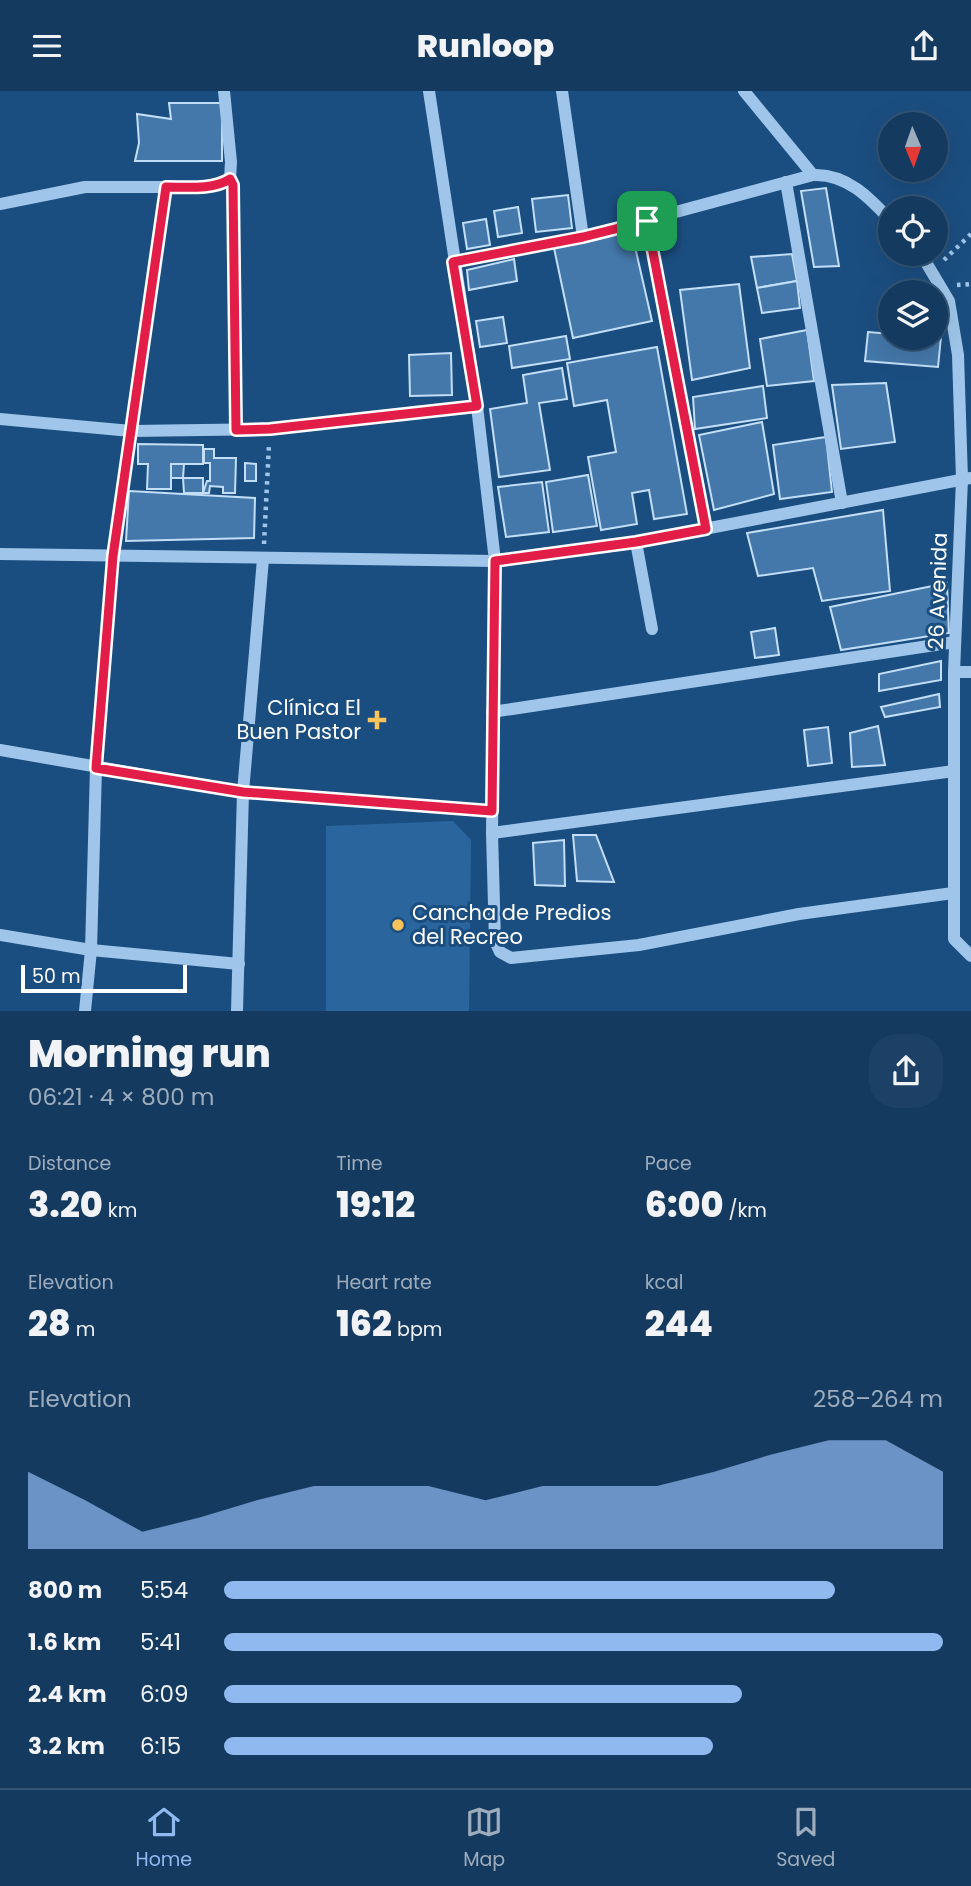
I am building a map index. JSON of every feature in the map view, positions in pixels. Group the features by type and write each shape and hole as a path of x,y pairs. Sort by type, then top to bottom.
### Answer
{"street":[{"path":"0,204 85,187 209,186 223,183 230,179 231,162 223,91"},
{"path":"429,91 477,406 495,561 492,833 495,940 500,952 511,958 639,946 799,914 953,893"},
{"path":"562,91 583,237"},
{"path":"744,91 813,175"},
{"path":"453,262 583,237 813,175 829,174 844,179 878,207"},
{"path":"786,182 842,503"},
{"path":"131,431 166,187"},
{"path":"647,221 706,529"},
{"name":"26 Avenida","path":"930,266 949,301 956,327 967,478 955,642 953,893 954,939 971,956"},
{"path":"0,419 131,431 236,430 270,429 477,406"},
{"path":"0,554 495,561 636,542 967,478"},
{"path":"636,542 652,629"},
{"path":"85,1011 91,950 96,768 113,556"},
{"path":"237,1011 243,792 263,559"},
{"path":"492,712 955,642"},
{"path":"954,672 971,672"},
{"path":"0,750 243,792 492,811"},
{"path":"492,833 954,771"},
{"path":"0,935 91,950 239,964"}],"path":[{"path":"230,179 233,185 236,430"},
{"path":"933,270 971,234"},
{"path":"263,559 270,429"},
{"path":"113,556 131,431"}],"shaded area":[{"name":"Cancha de Predios del Recreo","path":"453,821 471,840 469,1011 326,1011 326,826"}],"building":[{"path":"169,103 222,103 222,161 135,161 139,143 137,114 171,119"},
{"path":"826,188 839,266 814,267 801,191"},
{"path":"568,195 572,228 536,232 532,199"},
{"path":"518,207 522,233 498,237 494,211"},
{"path":"486,219 490,245 467,249 463,223"},
{"path":"630,225 652,321 573,338 554,248"},
{"path":"792,254 797,281 757,288 751,257"},
{"path":"514,259 517,281 469,290 467,270"},
{"path":"797,281 800,308 762,313 757,288"},
{"path":"739,284 750,368 692,380 680,290"},
{"path":"503,317 507,343 480,347 476,321"},
{"path":"807,330 814,381 767,386 760,339"},
{"path":"868,332 878,333 878,350 940,350 938,367 865,361"},
{"path":"566,336 570,359 512,368 509,346"},
{"path":"657,347 687,514 654,519 649,490 632,493 637,524 601,530 588,457 616,452 607,400 574,406 567,363"},
{"path":"451,353 452,395 410,396 409,355"},
{"path":"562,368 567,399 539,403 550,470 499,477 490,409 527,403 523,375"},
{"path":"886,383 895,442 841,449 832,385"},
{"path":"763,386 767,418 695,429 693,397"},
{"path":"762,422 774,494 714,510 699,435"},
{"path":"826,437 832,492 780,499 773,445"},
{"path":"138,444 203,445 203,464 171,464 171,489 147,489 148,464 138,464"},
{"path":"204,449 214,449 214,458 236,458 235,493 223,493 223,487 210,486 209,493 203,493 207,481 210,481 210,463 204,463"},
{"path":"245,463 256,464 256,481 245,481"},
{"path":"171,464 184,464 183,478 171,478"},
{"path":"588,475 597,526 553,532 546,482"},
{"path":"183,478 203,478 203,493 184,493"},
{"path":"542,482 549,532 506,537 498,487"},
{"path":"129,491 255,498 254,538 126,541"},
{"path":"883,510 890,591 822,601 813,568 758,576 747,533"},
{"path":"947,583 949,633 841,650 830,607"},
{"path":"775,628 779,655 755,658 751,632"},
{"path":"941,661 941,680 879,691 879,674"},
{"path":"939,694 940,707 885,717 881,707"},
{"path":"878,726 885,765 852,767 850,733"},
{"path":"828,727 832,763 808,766 804,730"},
{"path":"573,835 596,835 614,882 577,881"},
{"path":"564,840 565,886 535,885 533,843"}],"place":[{"name":"Clínica El Buen Pastor","path":"377,720"},
{"name":"Cancha de Predios del Recreo","path":"398,925"}],"route":[{"path":"230,179 233,185 236,430 270,429 477,406 453,262 583,237 647,221 706,529 636,542 495,561 492,811 243,792 96,768 113,556 166,187 209,186 230,179"}]}
